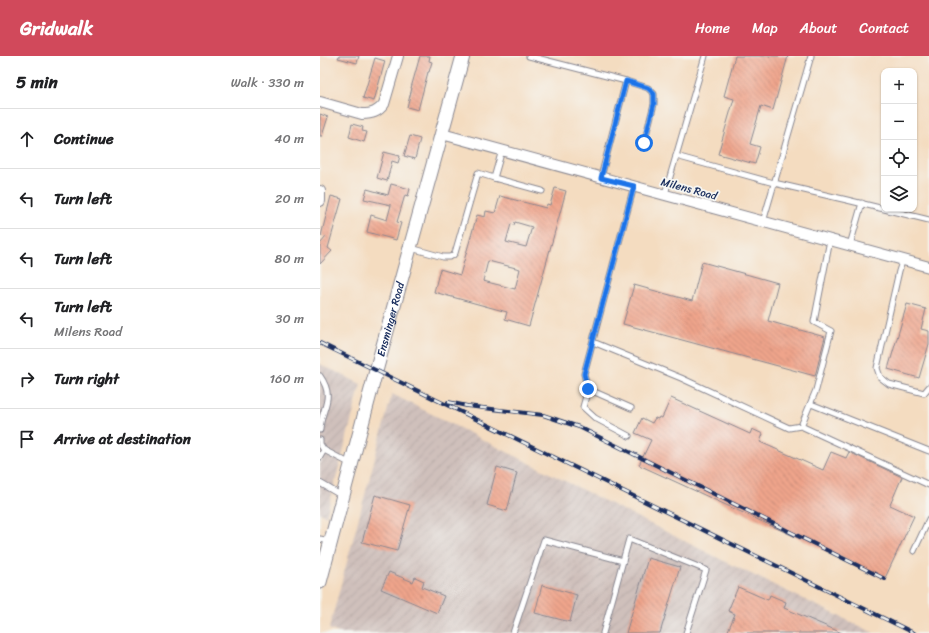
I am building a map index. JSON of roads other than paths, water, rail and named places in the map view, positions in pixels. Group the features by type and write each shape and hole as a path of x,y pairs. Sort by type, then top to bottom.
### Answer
{"street":[{"path":"320,102 362,114 375,112 384,104 398,56"},
{"name":"Ensminger Road","path":"320,582 326,540 343,496 463,56"},
{"name":"Milens Road","path":"442,134 929,266"},
{"path":"320,191 320,201"}],"lane":[{"path":"529,56 648,88 654,94 654,104 644,143"},
{"path":"664,194 705,56"},
{"path":"763,222 811,56"},
{"path":"601,178 626,81"},
{"path":"494,178 502,150"},
{"path":"676,156 774,183 929,220"},
{"path":"410,248 444,257 454,256 478,174 542,191"},
{"path":"629,436 595,418 583,407 588,389 584,374 634,186"},
{"path":"850,245 862,203"},
{"path":"801,426 816,390 830,331 814,322 830,240"},
{"path":"903,260 899,271 877,368 880,377 889,384 924,393 929,387"},
{"path":"593,342 681,378 789,428 801,426 929,485"},
{"path":"320,376 328,395 320,424 320,430"},
{"path":"588,389 631,408"},
{"path":"811,404 929,452"},
{"path":"320,440 320,444 324,450 352,464"},
{"path":"320,457 324,450"},
{"path":"320,483 343,496"},
{"path":"914,551 929,519"},
{"path":"602,633 629,539 706,570 686,633"},
{"path":"513,633 544,540 623,561"}],"railway":[{"path":"320,343 914,633"},
{"path":"448,402 467,406 543,415 579,427 885,579"}]}
